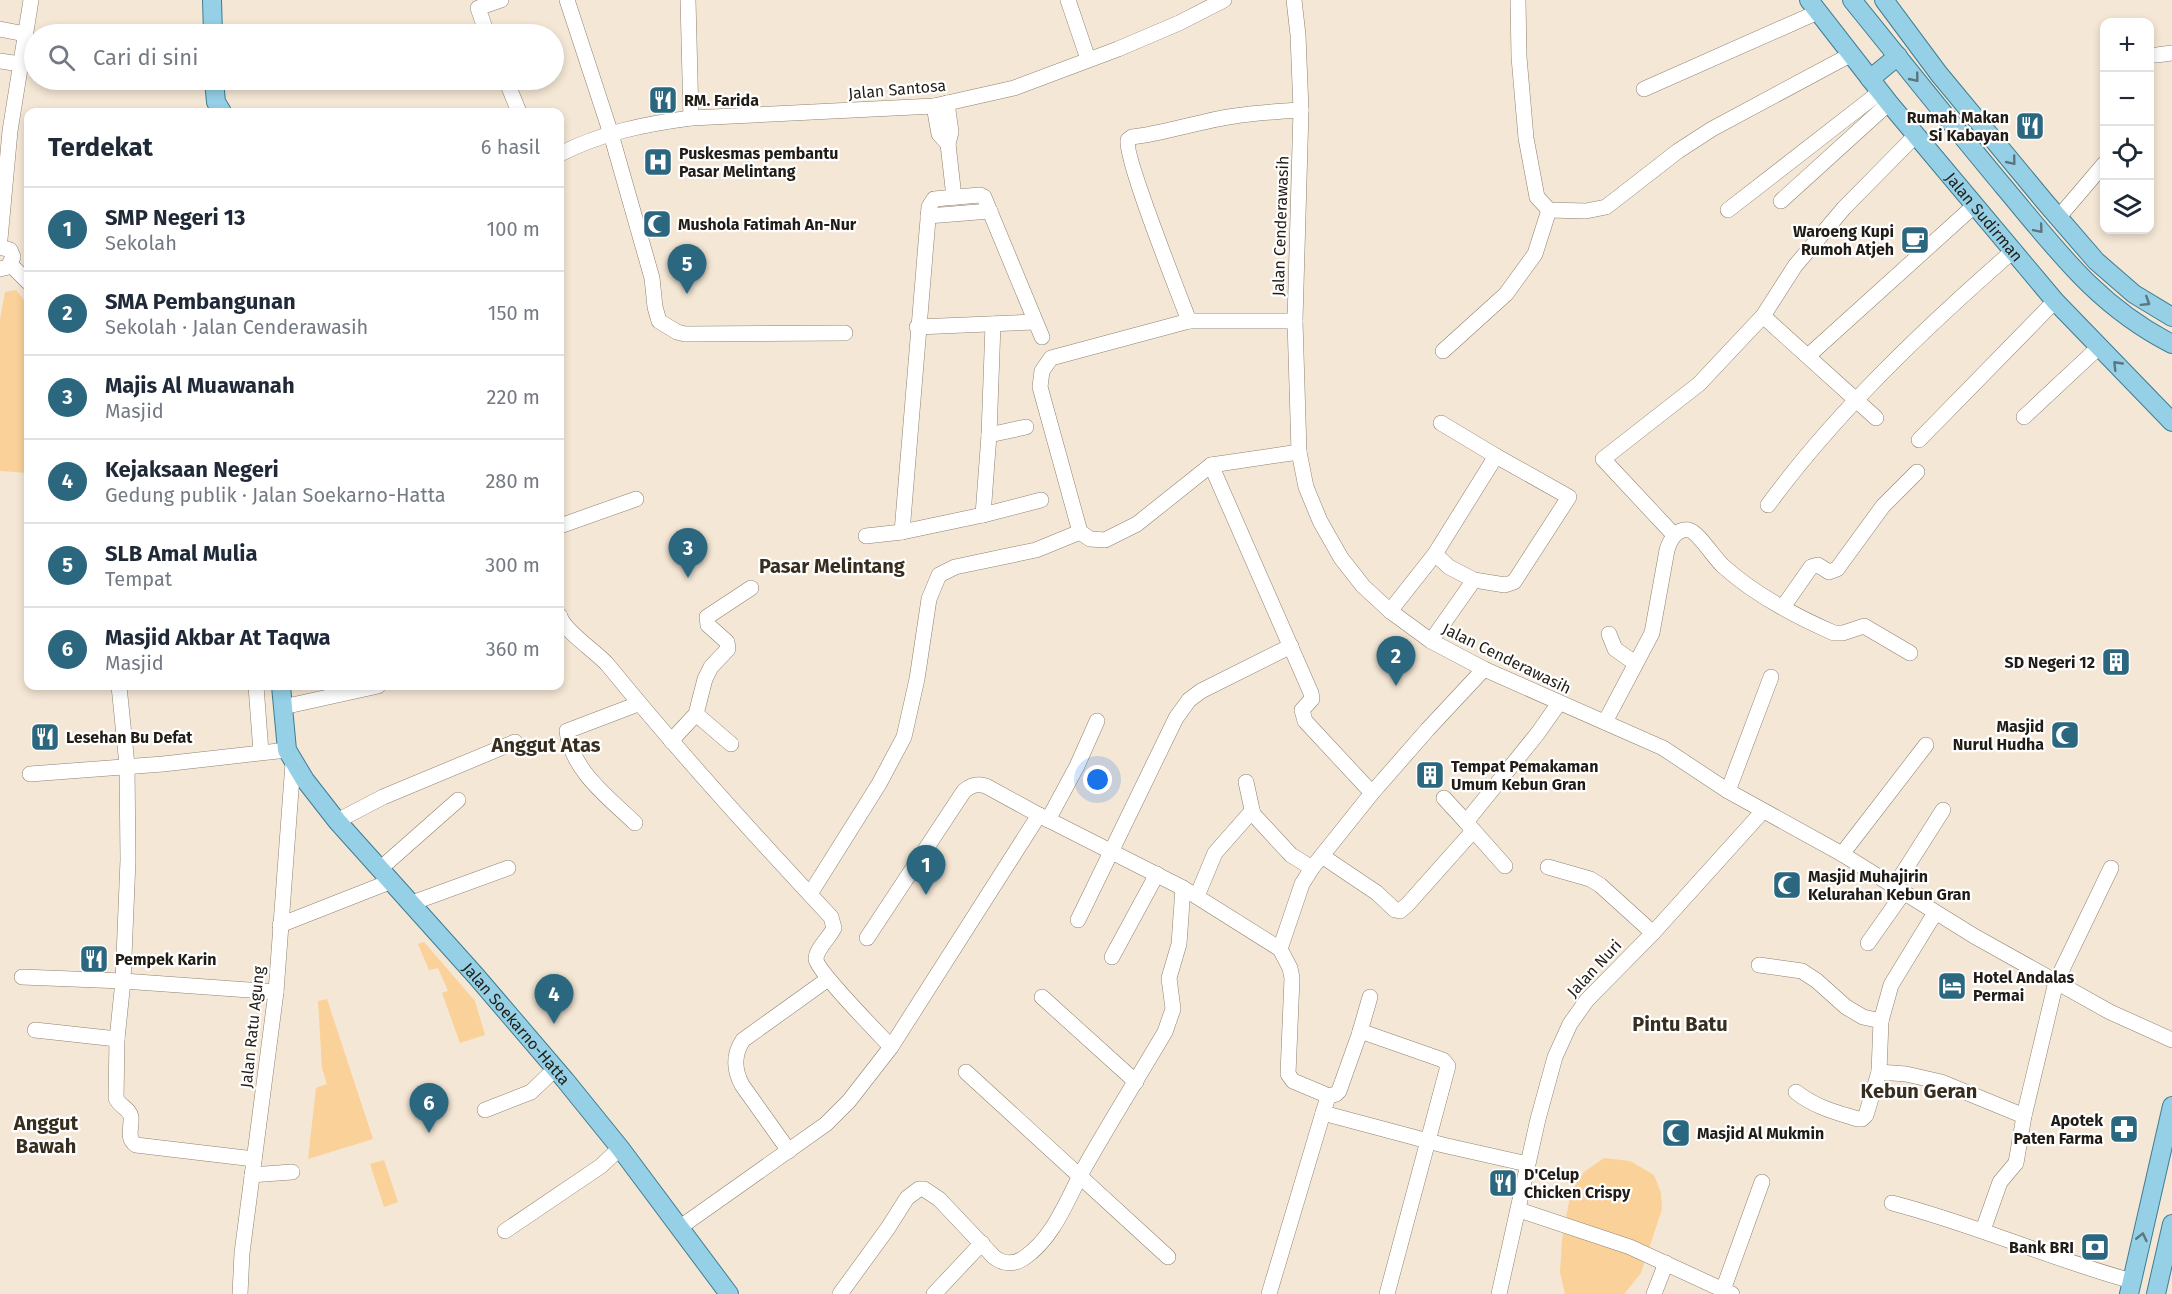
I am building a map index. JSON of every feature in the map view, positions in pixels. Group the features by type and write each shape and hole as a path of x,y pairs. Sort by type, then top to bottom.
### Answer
{"main road":[{"path":"212,0 213,24"},
{"name":"Jalan Sudirman","path":"1852,0 2057,251 2096,293 2123,316 2172,344"},
{"path":"1884,0 1939,74 2058,218 2109,274 2134,294 2172,317"},
{"name":"Jalan Sudirman","path":"1814,6 1850,55 2055,301 2172,422"},
{"path":"1880,91 1898,56"},
{"path":"214,90 215,108"},
{"path":"2138,388 2172,407"},
{"path":"281,690 290,756"},
{"name":"Jalan Soekarno-Hatta","path":"290,756 338,821 412,903 620,1148 729,1294"},
{"path":"2131,1287 2172,1106"},
{"path":"2156,1294 2172,1224"}],"street":[{"path":"27,24 31,0"},
{"path":"483,24 476,4 501,0"},
{"path":"567,0 611,134 652,279 659,321 685,334 845,333"},
{"path":"688,0 691,118"},
{"path":"1068,0 1088,60"},
{"name":"Jalan Santosa","path":"564,151 588,140 633,127 691,118 941,105 1014,88 1118,50 1224,0"},
{"name":"Jalan Cenderawasih","path":"1294,0 1301,110 1295,321 1299,445 1306,486 1320,521 1341,558 1363,586 1390,611 1431,641 1559,704 1663,748 1728,791 1842,855 1935,913 2110,1012 2172,1040"},
{"path":"1518,0 1519,57 1526,138 1537,196 1549,210 1586,211 1606,207 1712,129 1850,55"},
{"path":"1644,90 1814,6"},
{"path":"0,29 24,34"},
{"path":"0,239 5,130 24,40"},
{"path":"0,61 20,64"},
{"path":"510,90 517,108"},
{"path":"1781,201 1880,91"},
{"path":"1728,210 1880,91"},
{"path":"941,105 939,134 948,144 954,197"},
{"path":"1189,321 1138,183 1126,146 1128,140 1132,137 1167,132 1206,121 1258,113 1301,110"},
{"path":"1674,535 1603,459 1699,384 1763,316 1794,266 1844,208 1916,135"},
{"path":"2058,218 2100,169"},
{"path":"902,532 917,327 929,205 934,199 980,195 984,197 1042,337"},
{"path":"1808,356 1975,205"},
{"path":"1443,351 1506,294 1534,254 1549,210"},
{"path":"928,216 990,211"},
{"path":"0,247 7,248 12,254 5,267 24,279"},
{"path":"1768,505 1788,477 1880,375 1963,295 2014,250"},
{"path":"1919,440 2055,301"},
{"path":"1763,316 1876,418"},
{"path":"1092,537 1040,387 1042,371 1051,358 1189,321 1295,321"},
{"path":"917,327 1035,322"},
{"path":"983,515 989,435 993,324"},
{"path":"2024,417 2099,347"},
{"path":"1435,554 1449,567 1474,580 1505,585 1513,583 1569,497 1440,423"},
{"path":"989,435 1026,427"},
{"path":"810,894 879,784 907,730 932,588 944,571 1092,537 1144,519 1211,465 1299,445"},
{"path":"1390,611 1435,554 1496,456"},
{"path":"1211,465 1312,697 1302,710 1305,721 1372,793"},
{"path":"1782,607 1811,567 1818,565 1830,572 1837,570 1883,506 1917,472"},
{"path":"564,525 636,499"},
{"path":"866,536 902,532 1041,500"},
{"path":"1605,722 1652,633 1666,550 1674,535 1683,530 1693,532 1715,558 1733,574 1752,589 1782,607 1834,633 1843,633 1864,626 1910,653"},
{"path":"1431,641 1474,580"},
{"path":"671,741 696,714 705,679 711,668 728,649 726,642 708,626 707,617 751,588"},
{"path":"564,625 605,662 638,704 831,917 835,925 818,951 816,959 819,969 891,1047"},
{"path":"1609,634 1615,649 1635,663"},
{"path":"1078,920 1176,718 1189,700 1201,691 1291,646"},
{"path":"1280,949 1302,884 1312,868 1372,793 1484,669"},
{"path":"1728,791 1771,677"},
{"path":"119,690 127,765 128,860 123,981 117,1039 116,1098 121,1107 129,1111 131,1116 130,1134 133,1144 254,1159"},
{"path":"256,690 261,752"},
{"path":"283,706 359,690"},
{"path":"635,823 587,777 578,761 567,731 638,704"},
{"path":"1322,855 1377,893 1395,910 1400,911 1469,827 1559,704"},
{"path":"696,714 731,744"},
{"path":"679,1228 835,1116 864,1083 891,1047 1077,766 1097,721"},
{"path":"338,821 383,797 514,742"},
{"path":"1842,855 1926,745"},
{"path":"30,774 163,764 261,752 290,756"},
{"name":"Jalan Ratu Agung","path":"240,1294 242,1253 276,992 290,756"},
{"path":"1246,782 1252,811 1284,848 1312,868"},
{"path":"867,938 964,791 970,786 980,784 1110,853 1183,888 1280,949 1290,968 1292,978 1288,1074 1293,1081 1322,1092 1326,1097 1326,1103 1269,1294"},
{"path":"1444,798 1505,866"},
{"path":"280,925 386,875 458,800"},
{"path":"1868,943 1943,810"},
{"path":"1197,896 1215,853 1252,811"},
{"name":"Jalan Nuri","path":"1500,1294 1527,1164 1555,1057 1570,1024 1587,1000 1712,870 1762,811"},
{"path":"1548,867 1590,879 1600,885 1653,933"},
{"path":"412,903 508,868"},
{"path":"1983,1230 2000,1182 2016,1163 2024,1116 2056,982 2110,868"},
{"path":"1112,957 1157,874"},
{"path":"840,1294 907,1198 919,1189 924,1189 939,1199 994,1257 1004,1263 1016,1263 1024,1258 1050,1231 1062,1213 1079,1177 1165,1032 1173,1009 1169,978 1179,944 1183,888"},
{"path":"1796,1092 1823,1109 1860,1119 1865,1116 1879,1072 1881,1021 1892,985 1935,913"},
{"path":"1759,965 1809,974 1846,1007 1863,1017 1881,1021"},
{"path":"22,977 123,981 276,992"},
{"path":"789,1151 742,1085 737,1075 735,1059 743,1040 828,979"},
{"path":"1042,997 1136,1082"},
{"path":"1326,1097 1339,1091 1370,997"},
{"path":"35,1030 117,1039"},
{"path":"1360,1031 1443,1060 1447,1063 1449,1070 1427,1141 1387,1294"},
{"path":"484,1110 531,1092 555,1069"},
{"path":"966,1072 1168,1257"},
{"path":"1879,1072 1906,1074 1941,1082 2024,1116"},
{"path":"1323,1113 1427,1141 1527,1164"},
{"path":"505,1231 601,1166 620,1148"},
{"path":"252,1175 292,1172"},
{"path":"1519,1210 1614,1240 1727,1292 1762,1182"},
{"path":"1892,1203 1983,1230 2131,1287"},
{"path":"934,1294 982,1244"},
{"path":"1654,1294 1666,1263"}],"shaded area":[{"path":"16,290 24,300 24,473 0,471 0,320 5,292"},
{"path":"424,942 475,1001 485,1035 460,1043 442,993 448,991 438,968 429,970 418,944"},
{"path":"327,999 373,1139 308,1159 316,1088 327,1084 322,1068 318,1001"},
{"path":"1604,1158 1630,1161 1654,1175 1661,1193 1662,1209 1641,1273 1624,1294 1565,1294 1560,1272 1562,1240 1571,1191 1584,1172"},
{"path":"384,1160 398,1202 384,1207 370,1164"}],"place":[{"name":"RM. Farida","path":"663,100"},
{"name":"Rumah Makan Si Kabayan","path":"2030,126"},
{"name":"Puskesmas pembantu Pasar Melintang","path":"658,162"},
{"name":"Mushola Fatimah An-Nur","path":"657,224"},
{"name":"Waroeng Kupi Rumoh Atjeh","path":"1915,240"},
{"name":"SLB Amal Mulia","path":"687,294"},
{"name":"Majis Al Muawanah","path":"688,578"},
{"name":"SD Negeri 12","path":"2116,662"},
{"name":"SMA Pembangunan","path":"1396,686"},
{"name":"Masjid Nurul Hudha","path":"2065,735"},
{"name":"Lesehan Bu Defat","path":"45,737"},
{"name":"Tempat Pemakaman Umum Kebun Gran","path":"1430,775"},
{"name":"Masjid Muhajirin Kelurahan Kebun Gran","path":"1787,885"},
{"name":"SMP Negeri 13","path":"926,895"},
{"name":"Pempek Karin","path":"94,959"},
{"name":"Hotel Andalas Permai","path":"1952,986"},
{"name":"Kejaksaan Negeri","path":"554,1024"},
{"name":"Apotek Paten Farma","path":"2124,1129"},
{"name":"Masjid Akbar At Taqwa","path":"429,1133"},
{"name":"Masjid Al Mukmin","path":"1676,1133"},
{"name":"D'Celup Chicken Crispy","path":"1503,1183"},
{"name":"Bank BRI","path":"2095,1247"}],"district":[{"name":"Pasar Melintang","path":"832,566"},
{"name":"Anggut Atas","path":"546,745"},
{"name":"Pintu Batu","path":"1680,1024"},
{"name":"Kebun Geran","path":"1919,1091"},
{"name":"Anggut Bawah","path":"46,1134"}]}
